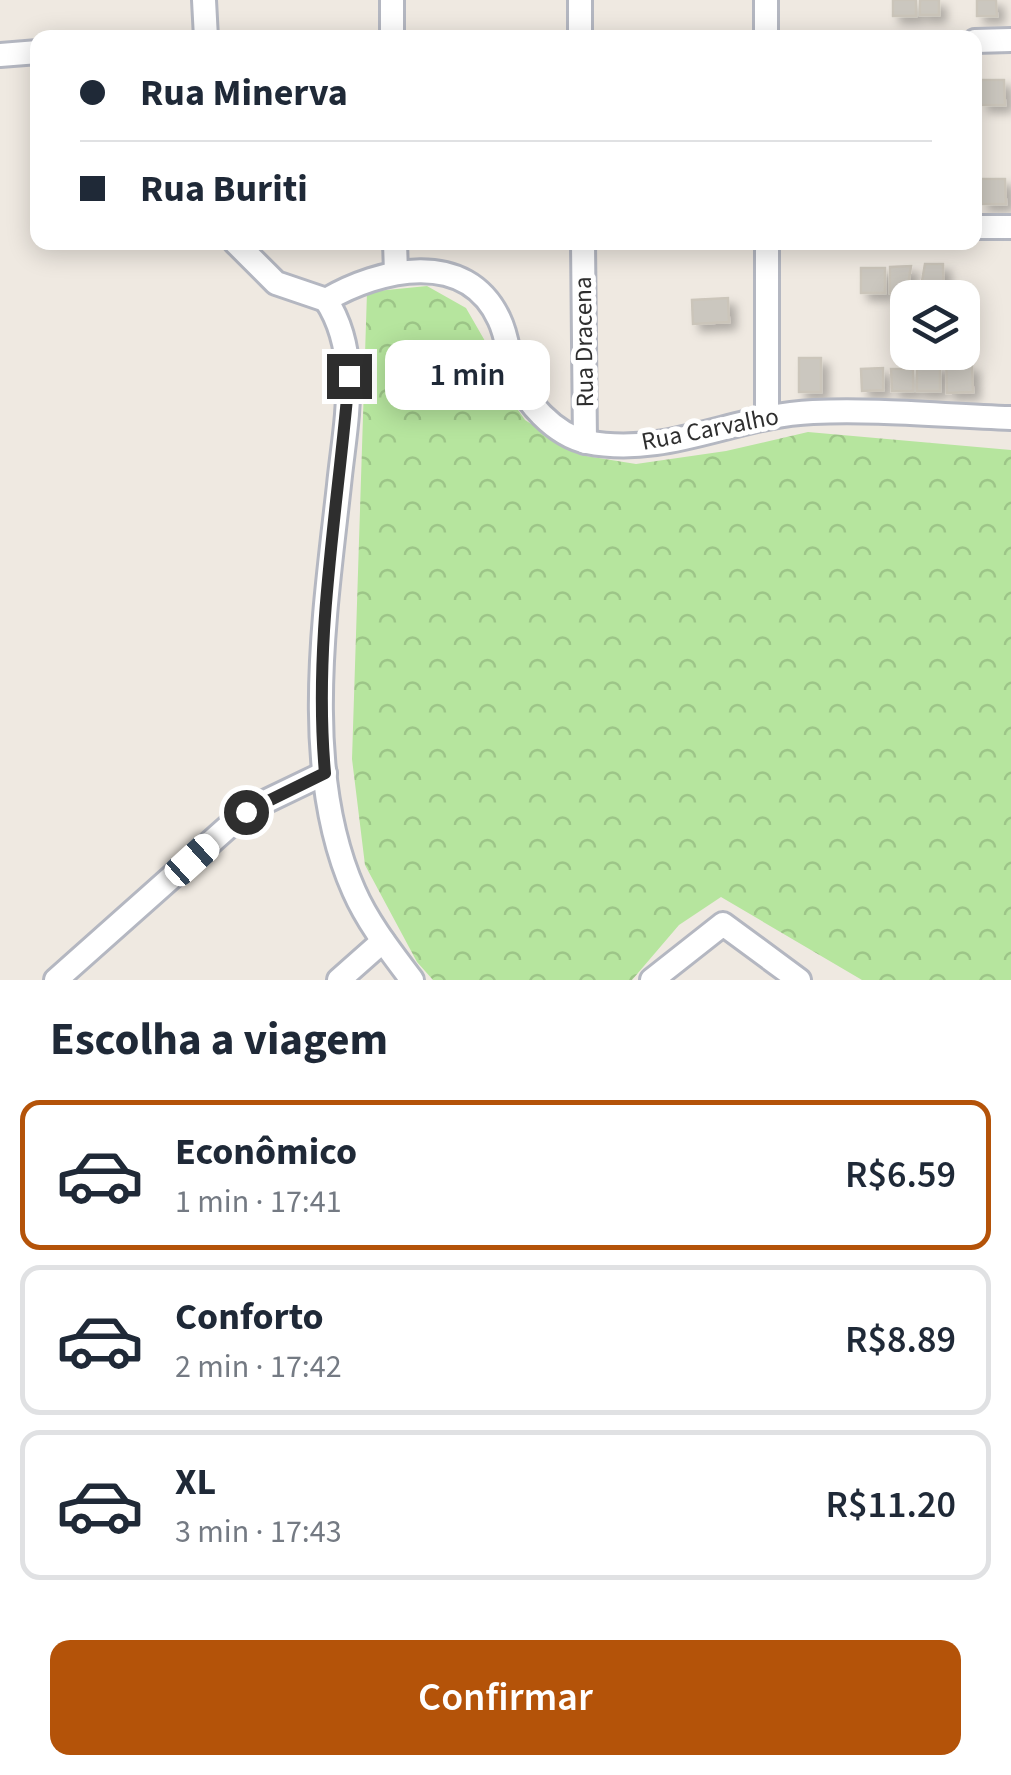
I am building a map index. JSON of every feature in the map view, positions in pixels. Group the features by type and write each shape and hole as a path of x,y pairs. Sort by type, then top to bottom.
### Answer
{"street":[{"path":"204,0 206,30"},
{"path":"392,0 392,30"},
{"path":"580,0 580,30"},
{"path":"766,0 766,30"},
{"path":"982,40 1011,40"},
{"path":"0,55 30,53"},
{"path":"982,228 1011,227"},
{"path":"243,250 276,283 326,300 338,319 349,376 323,634 320,711 325,773 353,890 382,941 412,980"},
{"path":"395,250 396,272"},
{"name":"Rua Dracena","path":"583,250 585,442"},
{"path":"767,250 768,417"},
{"path":"326,300 358,282 396,272 460,278 476,290 498,317 525,394 548,420 585,442"},
{"name":"Rua Carvalho","path":"585,442 663,444 768,417 813,412 1011,418"},
{"path":"56,980 246,812 325,773"},
{"path":"652,980 724,924 799,980"},
{"path":"339,980 382,941"}],"green space":[{"path":"427,286 466,308 485,341 496,378 525,420 580,455 636,464 726,451 808,432 1011,450 1011,980 862,980 721,897 679,925 632,980 433,980 417,962 365,865 352,759 367,292"}],"building":[{"path":"893,0 916,0 916,16 893,16"},
{"path":"920,0 939,0 939,15 920,15"},
{"path":"977,0 996,0 997,16 977,16"},
{"path":"982,80 1004,80 1005,105 982,105"},
{"path":"982,179 1005,179 1006,204 982,204"},
{"path":"925,264 943,264 943,280 922,280"},
{"path":"911,266 909,280 890,280 890,267"},
{"path":"861,268 885,268 885,293 861,293"},
{"path":"728,298 729,322 693,324 692,300"},
{"path":"799,358 821,358 821,392 799,392"},
{"path":"883,368 883,390 862,391 861,369"},
{"path":"891,370 913,370 913,391 892,391"},
{"path":"917,370 940,370 940,391 917,391"},
{"path":"946,370 972,370 973,392 947,393"}],"route":[{"path":"246,812 325,773 320,711 323,634 349,376"}]}
